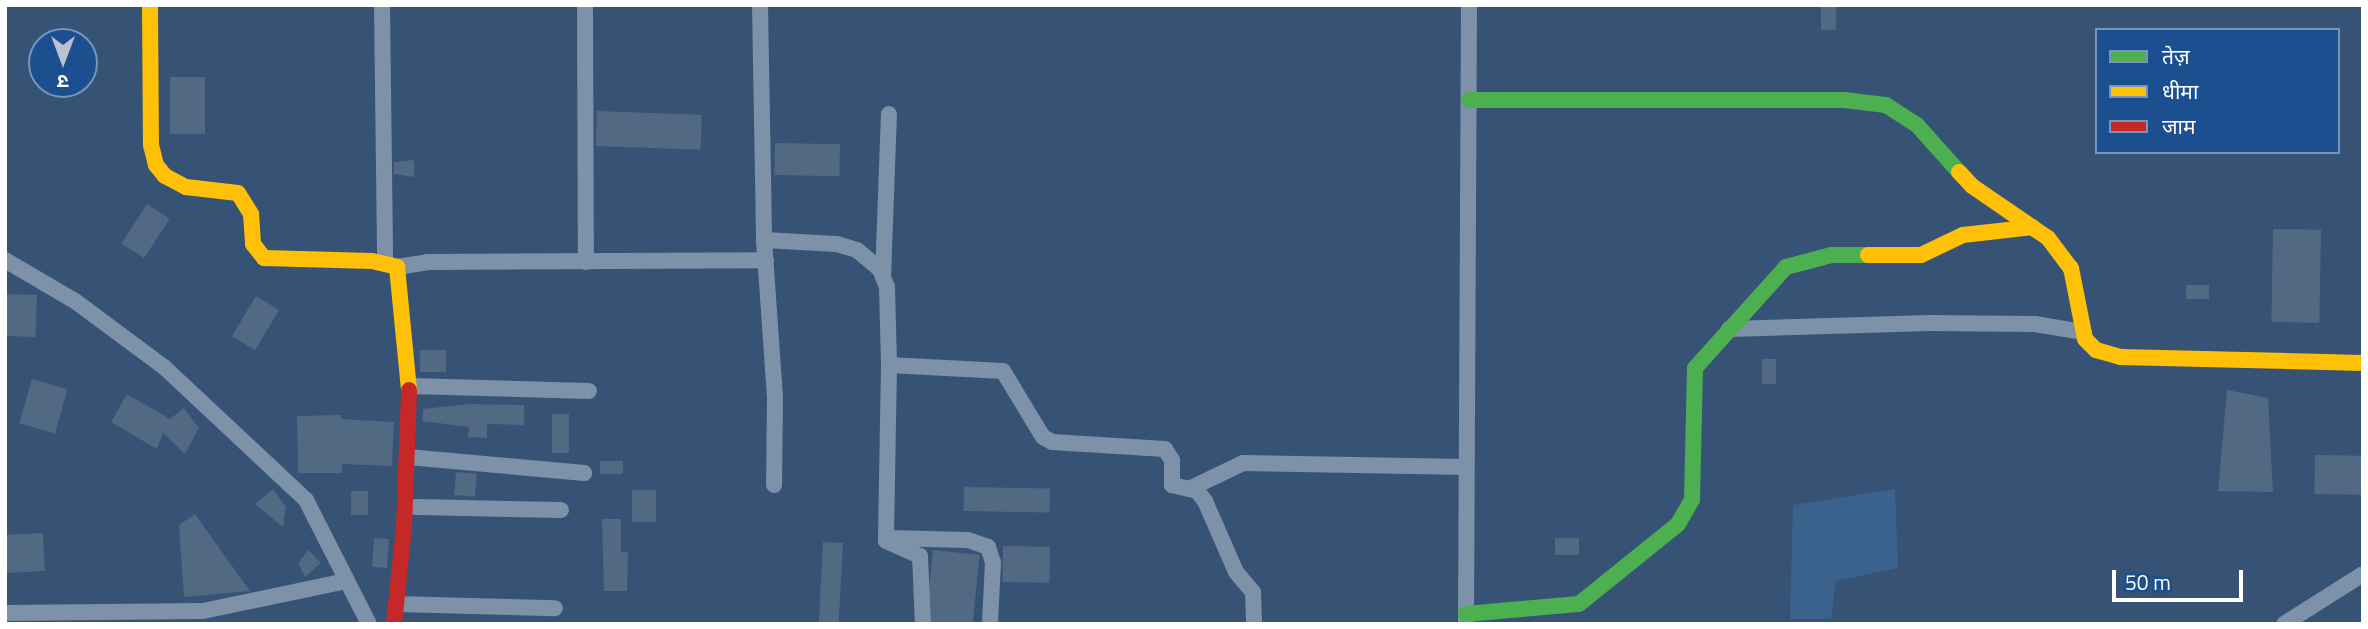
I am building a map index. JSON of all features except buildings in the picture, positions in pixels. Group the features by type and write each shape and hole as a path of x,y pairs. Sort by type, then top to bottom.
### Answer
{"street":[{"path":"150,5 151,145 156,165 165,176 186,187 238,193 251,214 253,244 264,258 391,265 427,262 766,260"},
{"path":"382,5 391,265 409,386 408,457 394,624"},
{"path":"584,5 586,262"},
{"path":"760,5 764,240 774,364 774,485"},
{"path":"1469,5 1466,619 1579,604 1678,524 1692,500 1693,374 1786,267 1806,258 1876,252 1921,255 1963,235 2034,227"},
{"path":"1469,100 1873,101 1900,111 1972,186 2048,238 2071,268 2083,331 2096,350 2120,357 2363,363"},
{"path":"889,114 883,277 889,365 886,538 892,546 920,556 923,624"},
{"path":"764,240 837,244 871,259 883,277"},
{"path":"5,260 122,334 258,452 317,514 369,624"},
{"path":"1729,330 1943,323 2035,324 2083,331"},
{"path":"889,365 975,366 1003,371 1043,437 1052,442 1165,449 1171,460 1171,485 1189,489 1205,501 1236,572 1253,592 1254,624"},
{"path":"409,386 589,391"},
{"path":"408,457 584,473"},
{"path":"1189,489 1243,463 1466,467"},
{"path":"416,507 561,510"},
{"path":"886,538 968,540 988,547 993,562 990,624"},
{"path":"2284,624 2363,573"},
{"path":"5,613 203,611 347,581"},
{"path":"397,604 555,608"}],"water":[{"path":"1895,489 1898,568 1836,581 1831,619 1790,619 1793,505"}],"traffic: fast":[{"path":"1469,100 1844,100 1886,105 1917,125 1959,172"},
{"path":"1466,614 1579,604 1678,524 1692,500 1695,368 1786,267 1831,255 1868,255"}],"traffic: slow":[{"path":"150,5 151,145 156,165 165,176 186,187 238,193 251,214 253,244 264,258 372,261 397,267 409,390"},
{"path":"1959,172 1972,186 2048,238 2071,268 2085,339 2096,350 2120,357 2363,363"},
{"path":"1868,255 1921,255 1963,235 2033,227"}],"traffic: jam":[{"path":"394,624 404,528 409,390"}]}
